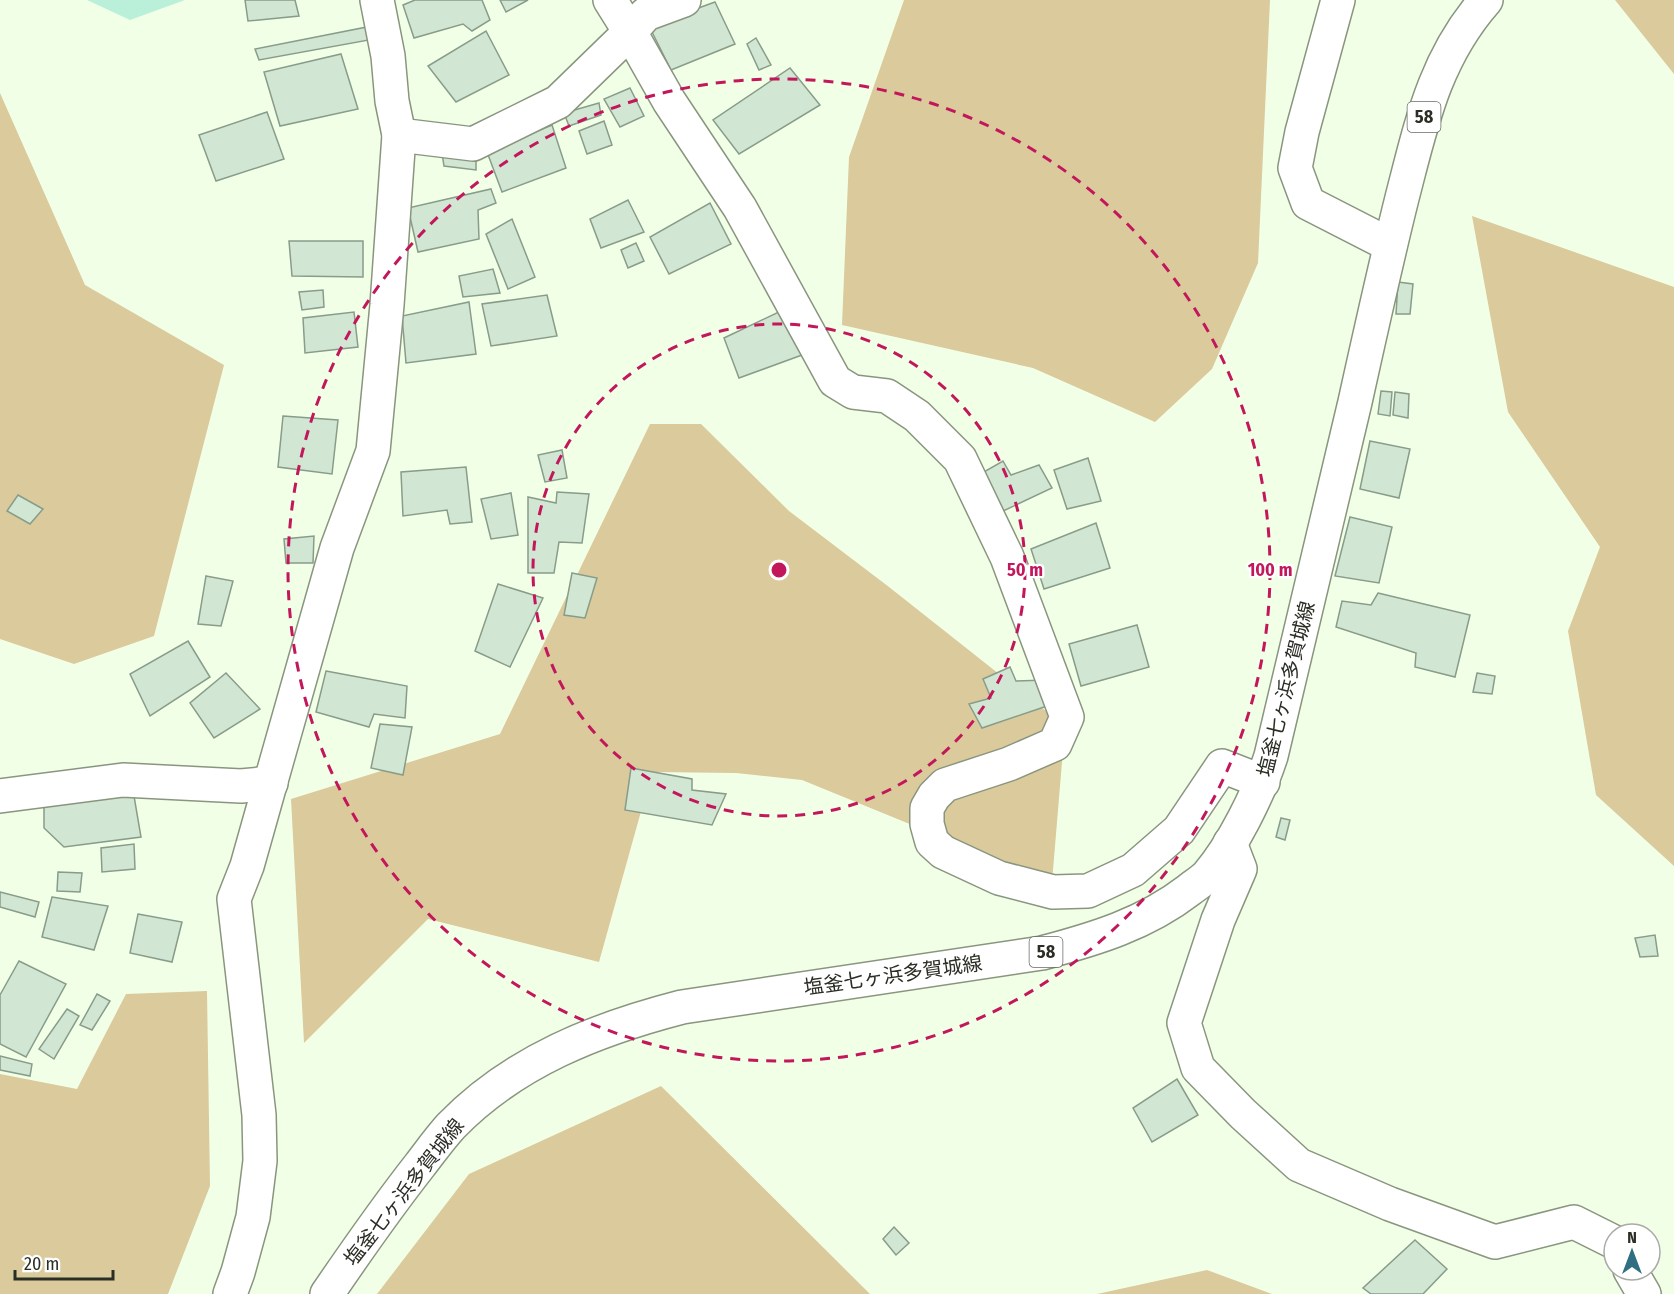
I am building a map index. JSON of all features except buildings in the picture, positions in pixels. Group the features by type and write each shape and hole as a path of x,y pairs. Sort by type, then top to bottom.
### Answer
{"street":[{"path":"230,1294 253,1217 260,1161 260,1115 234,900 247,866 337,548 373,451 387,305 399,135 392,101 388,56 377,0"},
{"path":"610,0 669,101 740,208 836,381 853,392 886,396 917,416 960,459 1011,568 1066,717 1055,744 1009,764 945,785 934,796 927,808 927,824 932,842 943,852 999,878 1053,892 1088,891 1133,870 1179,830 1222,766 1263,782"},
{"path":"399,135 473,144 558,102 646,14 684,0"},
{"path":"1338,0 1302,132 1296,168 1308,203 1390,245"},
{"name":"塩釜七ヶ浜多賀城線","path":"327,1294 384,1210 450,1127 498,1085 554,1052 614,1026 682,1007 1042,953 1131,925 1170,904 1206,877 1230,843 1263,782 1331,507 1390,245 1432,89 1451,47 1469,18 1486,0"},
{"path":"0,796 123,780 241,786 271,783"},
{"path":"1230,843 1240,869 1218,920 1184,1023 1198,1068 1243,1114 1299,1165 1390,1204 1495,1242 1574,1222 1602,1236"}],"shaded area":[{"path":"87,0 185,0 130,20"},
{"path":"904,0 1270,0 1258,263 1212,369 1155,422 1033,368 842,325 849,157"},
{"path":"1615,0 1674,0 1674,74"},
{"path":"0,93 85,285 224,365 154,636 74,664 0,639"},
{"path":"1472,216 1674,287 1674,866 1596,795 1568,631 1600,547 1508,412"},
{"path":"650,424 701,424 789,511 1065,726 1052,882 802,780 736,773 652,772 599,962 428,919 304,1043 291,799 500,734"},
{"path":"207,991 210,1186 168,1294 0,1294 0,1074 77,1089 126,994"},
{"path":"661,1086 870,1294 377,1294 469,1174"},
{"path":"1207,1270 1272,1294 1097,1294"}]}
